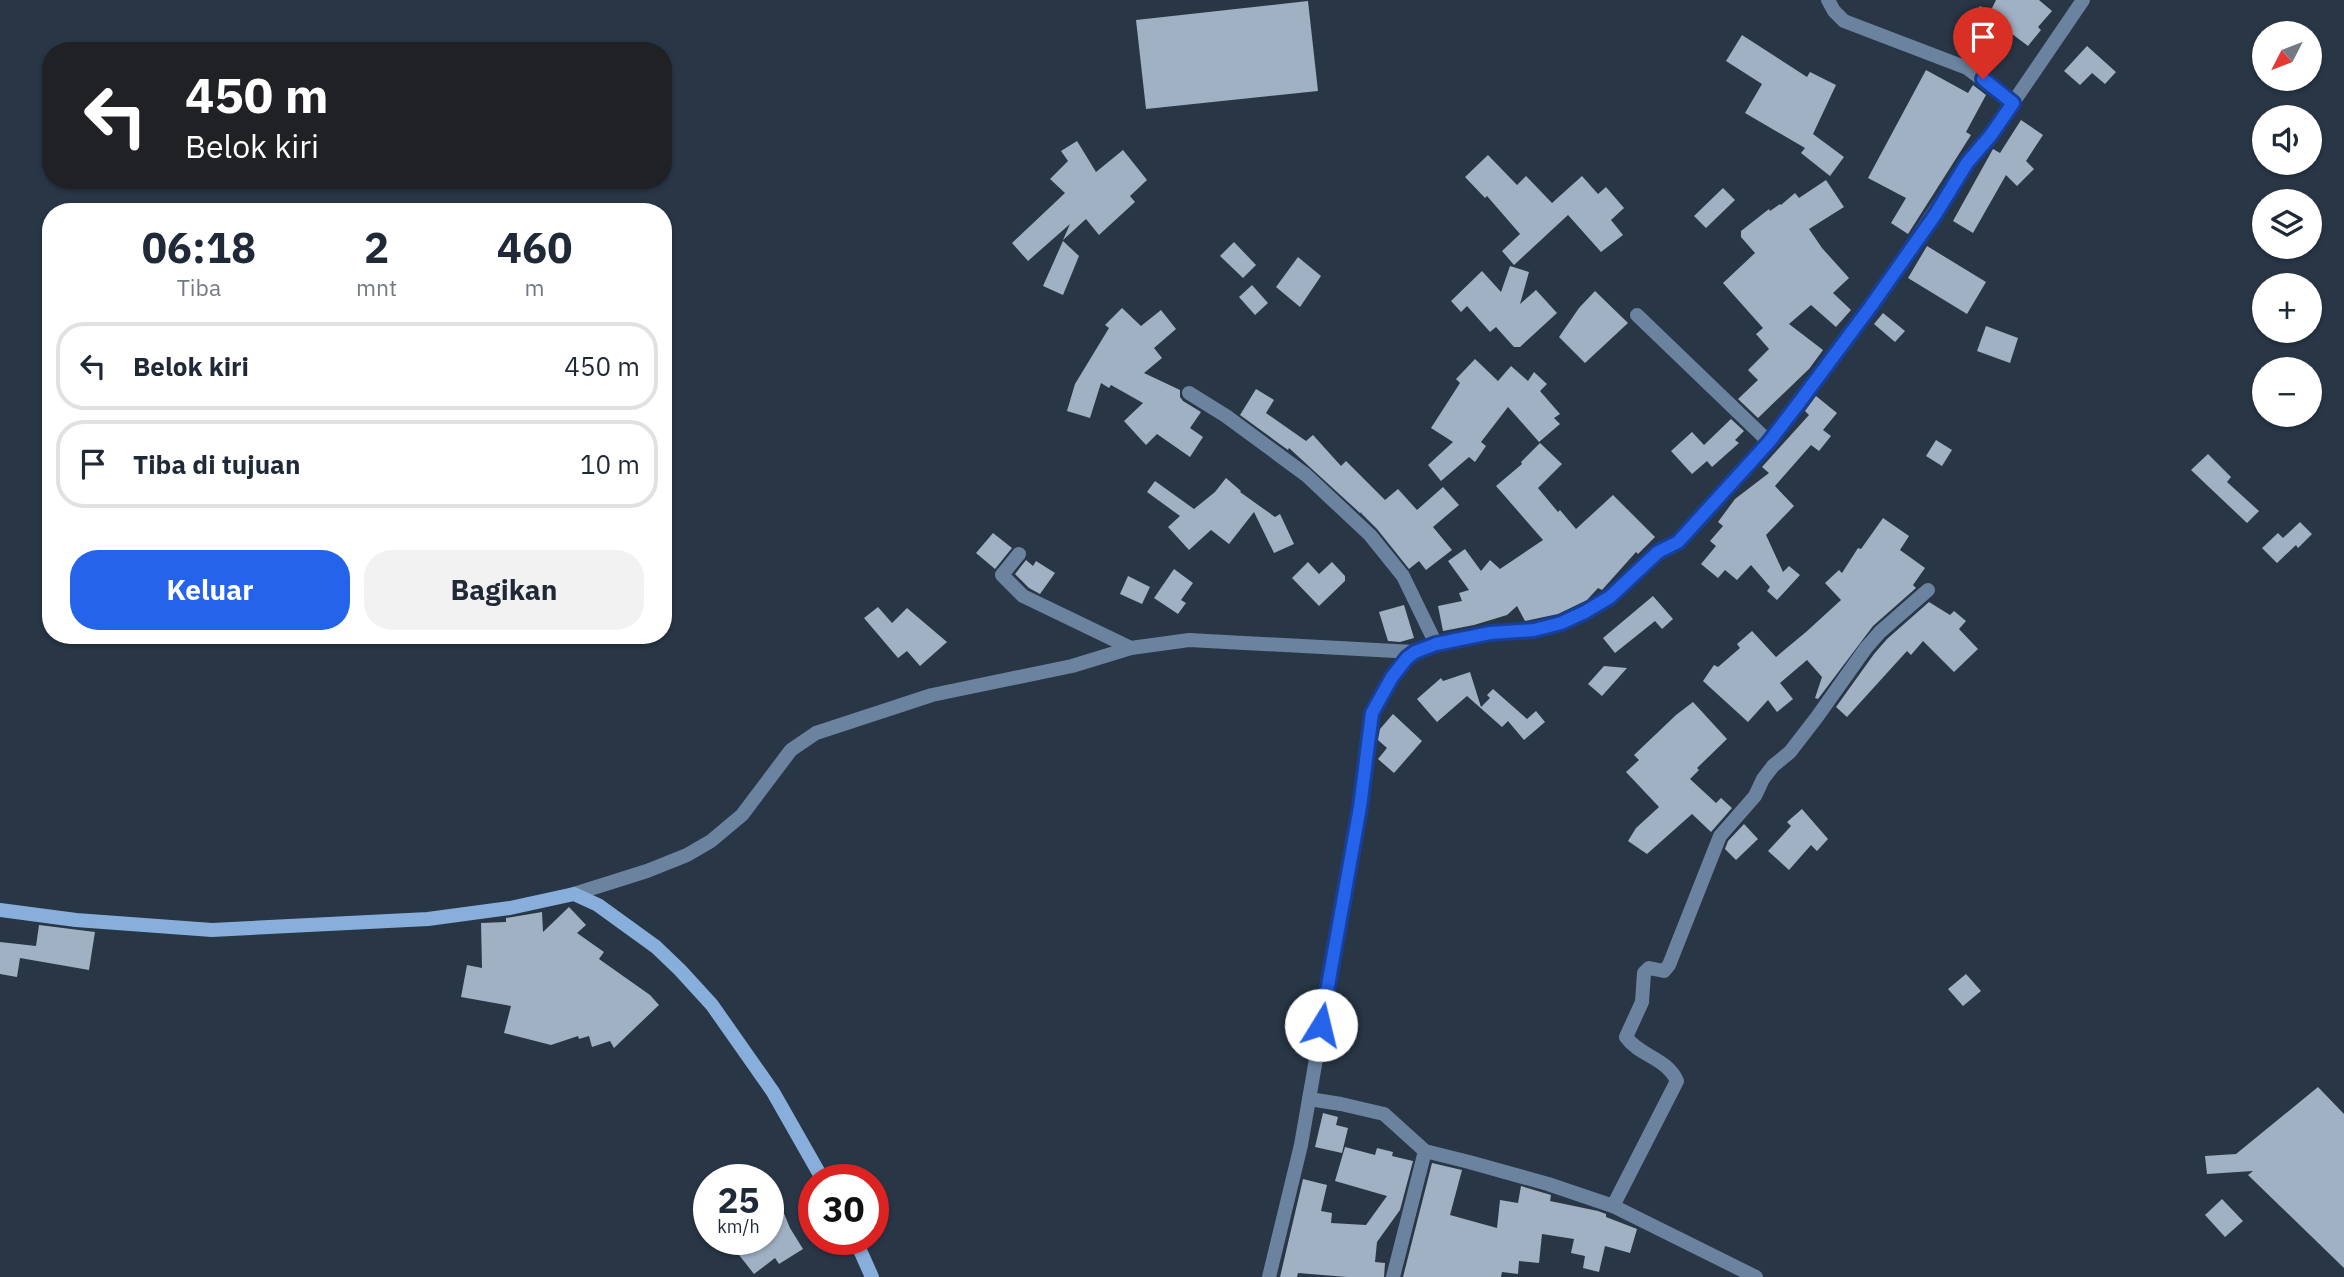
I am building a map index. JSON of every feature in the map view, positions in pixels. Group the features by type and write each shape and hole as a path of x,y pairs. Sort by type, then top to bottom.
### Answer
{"street":[{"path":"1828,0 1844,21 1967,68 2013,103"},
{"path":"1269,1277 1283,1228 1309,1099 1324,1000 1360,807 1372,713 1385,686 1407,658 1436,644 1490,633 1534,630 1561,623 1598,604 1619,589 1658,552 1678,542 1769,442 1871,306 1935,215 1967,163 1991,135 2083,0"},
{"path":"1637,315 1769,442"},
{"path":"1189,393 1226,416 1306,475 1370,535 1403,576 1436,644"},
{"path":"1019,554 1002,575 1023,596 1131,648"},
{"path":"1613,1206 1677,1081 1672,1071 1632,1046 1626,1037 1642,1002 1644,973 1649,968 1664,971 1669,965 1720,836 1755,796 1773,766 1790,752 1866,648 1880,632 1928,590"},
{"path":"0,910 76,920 212,930 428,919 510,908 574,894 648,871 687,855 711,841 742,815 792,750 816,733 932,695 1072,666 1131,648 1189,640 1415,652"},
{"path":"574,894 598,905 656,947 712,1006 773,1092 814,1164"},
{"path":"1309,1099 1384,1114 1424,1151 1469,1161 1613,1206 1756,1277"},
{"path":"1393,1277 1424,1151"},
{"path":"862,1255 872,1277"}],"building":[{"path":"1996,0 2039,0 2052,11 2038,27 2041,30 2028,46 1999,24 1986,47 1975,41 1981,29 1970,22 1980,6 1990,12"},
{"path":"1308,1 1318,91 1146,109 1136,20"},
{"path":"1742,35 1807,77 1810,72 1836,85 1813,134 1844,157 1830,176 1801,153 1805,148 1745,113 1762,84 1726,61"},
{"path":"2087,46 2116,72 2105,84 2092,73 2080,85 2064,71"},
{"path":"1926,70 1968,93 1973,85 1986,95 1966,132 1971,135 1908,234 1891,223 1906,198 1868,178"},
{"path":"2021,120 2043,135 2026,161 2034,169 2017,186 2006,175 1973,233 1953,221 1993,149 2000,153"},
{"path":"1077,141 1096,172 1123,150 1147,180 1130,196 1135,202 1099,235 1086,219 1063,240 1070,224 1028,261 1012,243 1065,193 1050,179 1068,161 1061,151"},
{"path":"1488,155 1517,185 1526,176 1552,203 1582,176 1598,194 1606,187 1624,208 1611,220 1623,235 1601,252 1568,215 1514,265 1502,251 1520,234 1487,196 1485,198 1465,177"},
{"path":"1826,180 1844,207 1809,229 1849,278 1833,293 1851,310 1836,327 1811,305 1789,324 1823,350 1809,369 1758,418 1738,399 1758,380 1748,370 1769,349 1756,334 1763,328 1723,283 1755,253 1741,237 1741,231 1795,193 1799,198"},
{"path":"1723,188 1735,200 1706,228 1694,216"},
{"path":"1063,241 1079,256 1063,295 1043,286"},
{"path":"1234,242 1256,265 1243,278 1220,256"},
{"path":"1927,246 1986,282 1967,314 1908,278"},
{"path":"1298,257 1321,276 1300,307 1276,287"},
{"path":"1510,266 1529,272 1520,304 1536,290 1557,313 1520,347 1514,347 1496,327 1490,332 1467,306 1461,312 1451,301 1482,271 1501,292"},
{"path":"1252,285 1268,303 1255,315 1239,297"},
{"path":"1595,291 1628,323 1585,363 1559,337 1579,308"},
{"path":"1122,308 1141,326 1161,310 1176,329 1154,348 1162,358 1144,373 1180,390 1183,401 1201,412 1190,428 1203,437 1190,457 1157,434 1146,445 1124,421 1143,403 1111,385 1109,388 1101,383 1090,418 1067,411 1075,384 1109,328 1105,325"},
{"path":"1883,313 1905,331 1895,342 1874,324"},
{"path":"1986,326 2018,338 2010,363 1977,351"},
{"path":"1475,359 1498,381 1511,366 1528,381 1534,372 1547,384 1540,391 1560,414 1554,418 1560,424 1539,442 1508,407 1481,442 1486,446 1475,462 1469,457 1441,481 1428,465 1453,442 1431,428 1460,383 1456,379"},
{"path":"1256,389 1274,400 1266,413 1306,441 1313,435 1341,466 1346,461 1385,500 1398,489 1417,510 1443,487 1459,505 1433,527 1452,550 1426,570 1419,561 1409,569 1361,513 1363,512 1360,513 1289,448 1288,450 1240,415"},
{"path":"1816,396 1837,413 1823,430 1831,436 1819,451 1811,445 1775,486 1794,506 1766,535 1783,572 1789,566 1800,575 1777,600 1767,591 1770,587 1751,565 1737,580 1725,570 1718,578 1701,564 1716,546 1710,541 1723,526 1718,522 1735,499 1769,473 1762,467 1809,415 1805,411"},
{"path":"1731,419 1744,431 1735,440 1739,443 1712,467 1707,461 1692,474 1671,451 1692,432 1704,445"},
{"path":"1936,440 1952,450 1942,466 1926,456"},
{"path":"1540,443 1562,464 1538,488 1576,529 1613,495 1655,537 1638,554 1636,552 1602,590 1598,588 1587,600 1558,614 1525,621 1517,606 1507,615 1443,631 1438,606 1462,601 1459,593 1469,590 1448,561 1465,549 1481,571 1490,560 1500,569 1543,540 1496,486 1522,464"},
{"path":"2208,454 2231,477 2227,482 2259,511 2247,523 2191,470"},
{"path":"1226,478 1240,492 1275,517 1280,514 1294,544 1274,553 1254,512 1229,544 1211,530 1189,550 1168,527 1180,516 1147,492 1155,481 1194,509 1215,492"},
{"path":"1883,518 1909,536 1900,550 1925,568 1913,585 1916,588 1873,626 1818,699 1815,698 1822,677 1807,660 1780,683 1793,699 1777,712 1768,700 1748,722 1703,681 1714,665 1718,667 1740,648 1737,644 1752,631 1776,657 1806,632 1841,600 1825,583 1839,570 1842,573 1858,548 1861,549"},
{"path":"2300,522 2312,534 2277,563 2262,548 2278,533 2283,538"},
{"path":"993,533 1012,548 995,569 976,553"},
{"path":"1026,560 1033,566 1036,561 1055,573 1040,594 1029,588 1015,574"},
{"path":"1308,562 1319,574 1332,562 1345,576 1345,581 1319,606 1292,578"},
{"path":"1174,569 1193,583 1181,600 1186,603 1178,614 1154,598"},
{"path":"1128,576 1150,587 1142,604 1120,594"},
{"path":"1653,596 1673,619 1662,629 1655,621 1615,653 1603,638"},
{"path":"1929,602 1950,615 1954,611 1966,621 1959,629 1978,649 1954,672 1923,641 1911,655 1907,651 1847,717 1836,707 1887,639"},
{"path":"1404,605 1414,638 1400,642 1388,641 1379,612"},
{"path":"878,607 892,623 907,608 947,642 920,666 907,651 898,658 864,618"},
{"path":"1604,666 1627,668 1602,696 1588,684"},
{"path":"1470,672 1481,707 1490,698 1487,695 1493,689 1527,719 1536,711 1545,722 1524,740 1508,721 1502,727 1467,696 1437,722 1417,699 1441,678 1443,681"},
{"path":"1693,702 1727,739 1697,768 1699,770 1690,779 1716,803 1721,798 1732,808 1711,832 1692,814 1647,854 1628,841 1636,828 1659,807 1626,772 1639,760 1634,755"},
{"path":"1393,714 1422,741 1394,773 1378,759 1387,748 1378,740 1380,729"},
{"path":"1802,809 1828,839 1817,851 1811,845 1789,870 1768,851 1791,826 1787,822"},
{"path":"1744,824 1758,839 1736,860 1725,849 1728,841"},
{"path":"569,907 586,925 577,933 604,952 599,959 650,995 659,1005 614,1048 610,1041 592,1047 589,1036 579,1039 578,1036 551,1045 504,1033 511,1006 461,997 467,965 482,968 481,923 506,922 506,918 542,912 543,932"},
{"path":"39,925 95,932 89,970 20,958 17,977 0,974 0,942 36,946"},
{"path":"1966,974 1981,991 1963,1006 1948,989"},
{"path":"2318,1087 2344,1114 2344,1268 2248,1175 2253,1171 2207,1174 2205,1156 2236,1154"},
{"path":"1323,1113 1338,1117 1336,1125 1348,1128 1342,1153 1315,1147"},
{"path":"1345,1147 1375,1155 1377,1148 1393,1152 1392,1156 1413,1161 1400,1210 1377,1242 1375,1262 1385,1263 1384,1277 1298,1273 1297,1277 1280,1277 1303,1179 1327,1185 1321,1211 1332,1213 1331,1223 1366,1225 1387,1196 1335,1181"},
{"path":"1432,1163 1462,1170 1450,1215 1497,1228 1500,1200 1518,1203 1521,1186 1551,1195 1550,1201 1598,1211 1637,1229 1630,1253 1605,1246 1599,1272 1583,1268 1585,1256 1571,1253 1574,1239 1542,1234 1539,1263 1519,1261 1518,1274 1502,1272 1501,1277 1403,1277"},
{"path":"2222,1199 2243,1221 2225,1237 2205,1215"},
{"path":"784,1213 798,1241 798,1252 779,1264 775,1258 754,1274 739,1255 784,1255"}],"route":[{"path":"1321,1025 1360,807 1372,713 1385,686 1407,658 1436,644 1490,633 1534,630 1561,623 1585,612 1610,597 1658,552 1678,542 1769,442 1798,404 1935,215 1967,163 2013,103 1983,79"}]}
